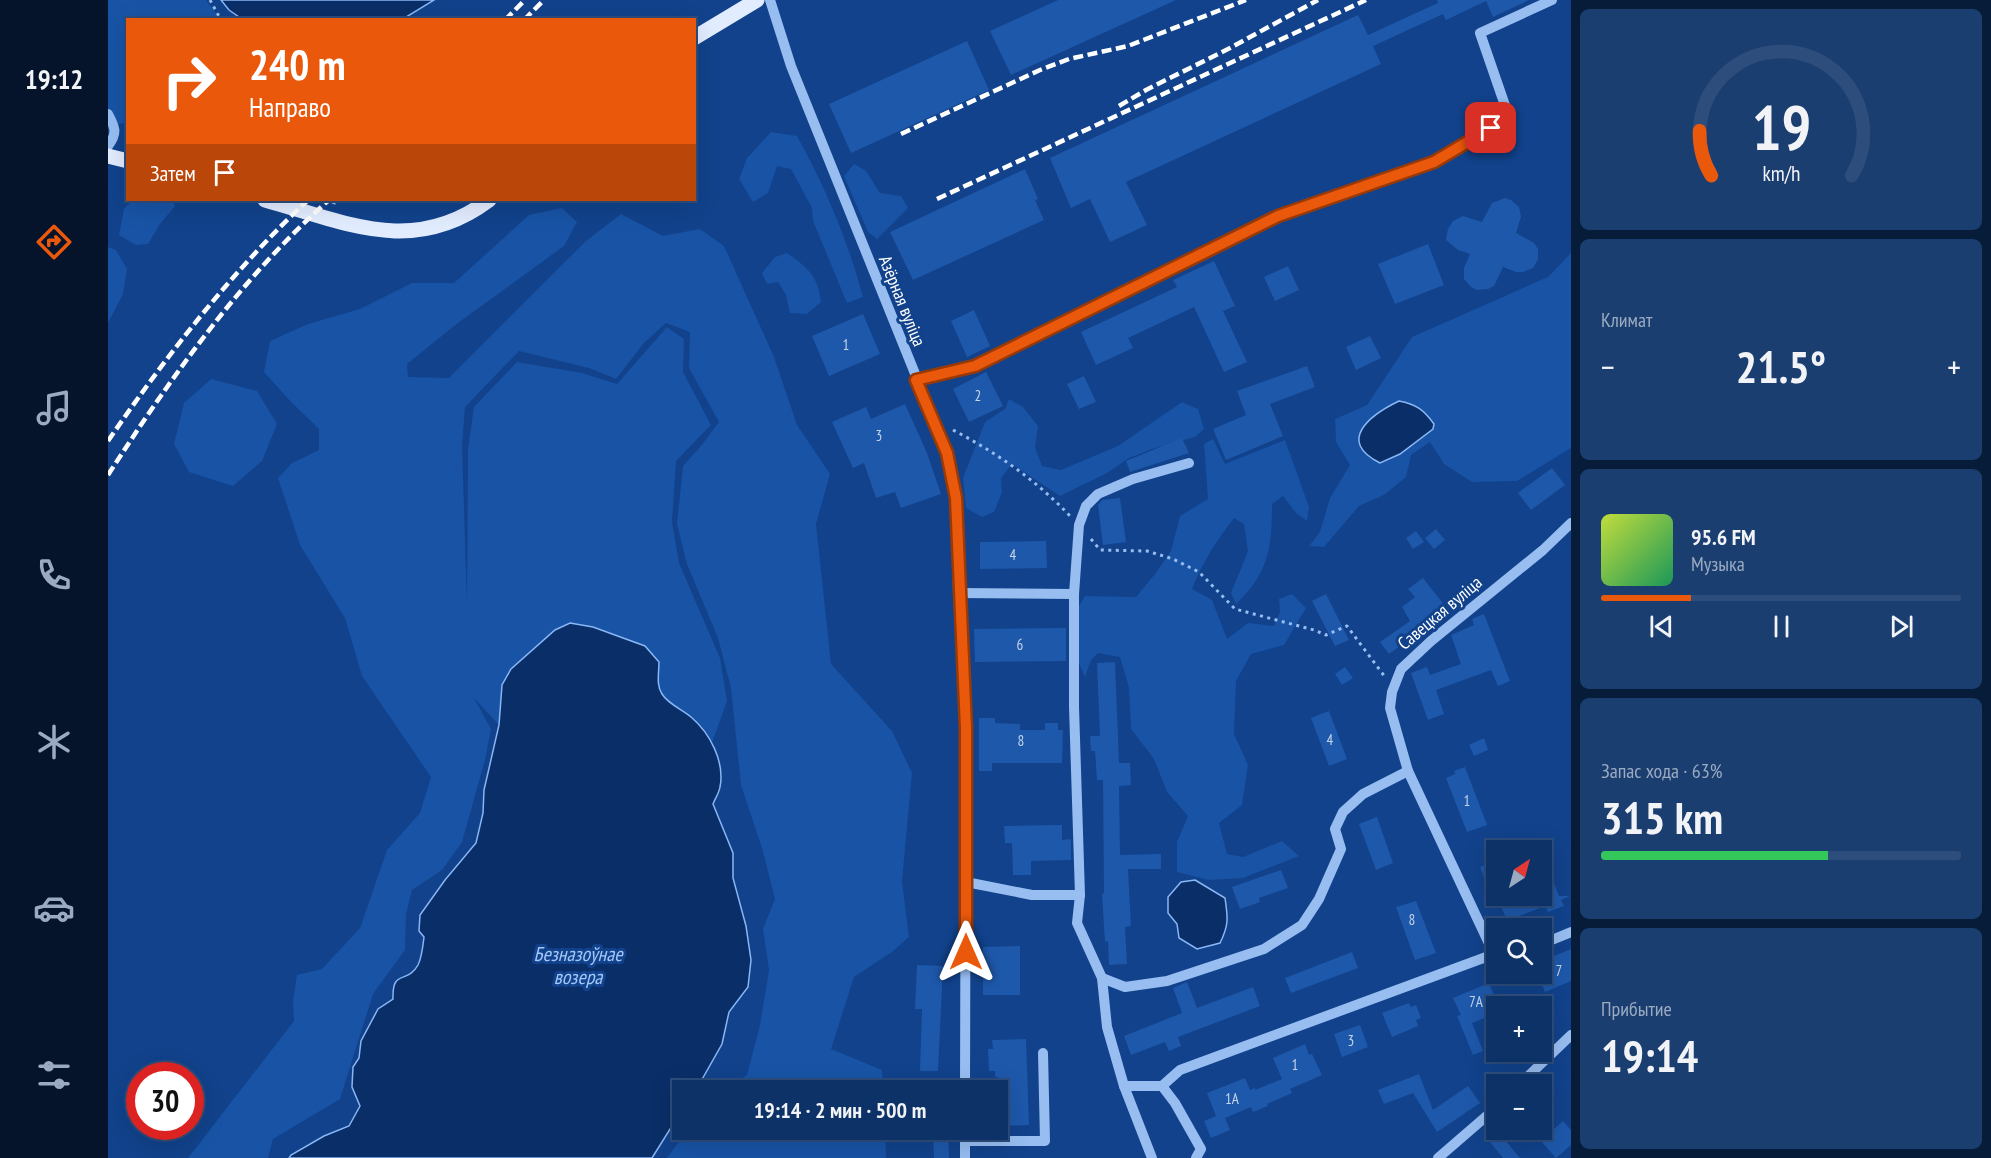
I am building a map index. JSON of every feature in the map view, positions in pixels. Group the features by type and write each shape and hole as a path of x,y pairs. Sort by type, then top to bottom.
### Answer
{"main road":[{"path":"696,37 758,0"},
{"path":"108,156 126,160"},
{"path":"269,201 368,229 390,232 416,230 442,224 464,215 487,201"}],"street":[{"name":"Азёрная вуліца","path":"770,0 791,66 947,453 956,498 958,593 966,728 965,1080"},
{"path":"916,380 975,366 1278,216 1434,162 1472,140 1509,117 1480,33 1552,0"},
{"path":"108,114 114,126 114,138 108,146"},
{"path":"1152,1158 1124,1086 1107,1027 1102,978 1077,923 1080,895 1074,707 1074,594 1079,525 1086,506 1098,494 1133,479 1189,463"},
{"name":"Савецкая вуліца","path":"1486,933 1408,771 1390,708 1393,688 1401,669 1431,641 1543,550 1571,523"},
{"path":"958,593 1074,594"},
{"path":"1102,978 1125,987 1167,981 1264,949 1302,926 1319,899 1341,849 1335,829 1343,812 1363,794 1408,771"},
{"path":"966,882 1032,895 1080,895"},
{"path":"1552,940 1571,932"},
{"path":"1124,1086 1162,1086 1180,1070 1486,958"},
{"path":"1530,1074 1571,1035"},
{"path":"1008,1138 1045,1141 1043,1053"},
{"path":"1162,1086 1175,1103 1201,1149 1196,1158"},
{"path":"1438,1158 1486,1117"},
{"path":"965,1140 965,1158"}],"path":[{"path":"210,0 220,18"},
{"path":"933,419 1016,467 1052,496 1100,550 1147,551 1173,559 1199,572 1235,609 1326,635 1347,626 1393,688"}],"shaded area":[{"path":"108,0 206,0 219,18 126,18 126,121 108,129"},
{"path":"771,132 797,136 835,214 863,297 847,303 813,221 812,208 791,169 777,166 768,193 753,202 739,179 747,158"},
{"path":"854,164 866,171 880,193 901,196 908,208 877,239 868,232 844,176"},
{"path":"132,201 173,201 175,206 160,224 148,244 136,245 119,235 124,209"},
{"path":"562,208 577,222 564,246 458,323 407,364 408,377 449,378 586,241 621,214 663,236 700,229 724,246 774,357 797,425 830,474 816,524 831,664 892,731 912,773 902,881 909,937 892,952 854,977 831,1049 882,1070 882,1080 739,1080 747,1075 760,1025 769,970 763,929 775,899 762,848 741,785 731,688 718,638 687,564 677,524 683,466 719,422 689,368 690,332 666,323 644,343 616,379 589,368 519,351 465,407 462,446 467,603 468,449 474,407 517,362 582,373 617,384 667,327 684,339 683,372 711,425 676,461 672,522 679,563 720,658 727,701 712,743 692,718 662,696 658,684 659,662 645,646 593,627 570,623 555,630 511,669 502,685 499,725 474,698 491,729 485,760 462,842 442,870 412,890 406,914 405,950 373,994 340,1099 273,1139 268,1158 188,1158 294,1021 293,1001 297,975 322,969 360,928 387,850 420,813 431,777 362,676 345,618 300,545 278,478 292,463 319,450 319,429 264,372 270,341 308,324 360,309 412,283 454,283 529,215"},
{"path":"108,247 116,250 127,269 123,294 108,323"},
{"path":"787,253 811,273 818,286 821,302 807,314 790,313 786,295 778,282 767,284 762,273 775,257"},
{"path":"1571,253 1571,448 1517,481 1472,482 1444,464 1430,442 1411,455 1406,477 1384,495 1359,506 1324,547 1309,546 1320,532 1330,498 1350,465 1336,442 1335,419 1367,405 1412,337 1548,277"},
{"path":"211,379 257,391 277,424 262,461 233,486 189,472 174,444 184,403"},
{"path":"1009,399 1023,407 1038,426 1035,447 1042,466 1061,470 1118,446 1182,402 1198,409 1204,429 1195,437 1129,458 1107,473 1060,496 1012,464 1001,478 1002,492 994,512 982,517 966,508 963,478 985,422 1005,409"},
{"path":"1213,439 1225,464 1285,440 1309,507 1307,521 1296,513 1283,496 1272,504 1271,533 1262,570 1247,593 1236,604 1231,593 1248,551 1244,524 1234,518 1210,552 1192,589 1212,600 1227,639 1248,623 1274,626 1280,612 1279,599 1292,594 1306,608 1284,645 1251,654 1236,681 1234,734 1248,765 1242,805 1219,823 1227,854 1243,857 1282,841 1299,856 1243,878 1209,880 1177,872 1177,842 1188,816 1167,792 1154,759 1131,729 1129,688 1120,657 1098,653 1091,660 1085,677 1076,656 1079,606 1085,596 1136,597 1171,551 1180,516 1208,499 1204,444"},
{"path":"680,1140 885,1140 886,1158 667,1158"}],"water":[{"path":"221,0 434,0 405,18 241,18 229,10"},
{"path":"1399,401 1423,411 1434,424 1433,429 1400,454 1380,463 1367,455 1360,446 1359,437 1369,421"},
{"name":"Безназоўнае возера","path":"570,623 593,627 645,646 659,662 658,683 662,694 698,724 710,740 718,758 720,787 713,804 733,853 733,878 746,926 751,960 748,987 729,1012 722,1044 702,1080 672,1080 672,1126 652,1158 289,1158 324,1136 349,1126 360,1106 352,1087 353,1067 359,1058 361,1041 378,1009 393,999 395,983 414,971 418,965 424,937 419,931 420,915 476,843 483,813 484,790 499,725 502,685 511,669 555,630"},
{"path":"1195,880 1225,898 1227,916 1225,931 1220,943 1197,949 1179,938 1177,924 1168,913 1168,897 1181,882"}],"building":[{"path":"1058,0 1176,0 1011,75 990,31"},
{"path":"1437,0 1529,0 1493,17 1486,1 1446,20 1443,14 1373,46 1381,64 1126,182 1147,225 1110,242 1090,199 1071,208 1050,158 1358,15 1368,35 1438,3"},
{"path":"967,41 989,90 851,153 829,104"},
{"path":"1025,169 1044,220 913,280 890,232"},
{"path":"1505,198 1519,207 1521,217 1516,233 1534,243 1538,249 1538,259 1533,268 1523,272 1503,267 1494,286 1477,290 1464,279 1464,268 1470,254 1458,250 1446,240 1448,229 1453,221 1463,216 1482,222 1492,203"},
{"path":"1428,244 1444,285 1395,304 1378,264"},
{"path":"1214,261 1235,306 1223,311 1247,362 1224,372 1194,307 1128,338 1133,348 1096,365 1081,332 1177,287 1173,280"},
{"path":"1288,266 1299,290 1275,301 1264,277"},
{"path":"974,310 990,346 967,357 951,321"},
{"path":"863,314 880,354 829,376 812,336"},
{"path":"1370,336 1381,358 1356,370 1346,347"},
{"path":"1307,366 1315,387 1270,404 1283,436 1226,460 1213,429 1246,415 1237,391"},
{"path":"986,372 1003,406 969,422 953,389"},
{"path":"1084,376 1096,402 1079,409 1067,384"},
{"path":"905,404 927,453 941,494 901,508 895,492 876,498 864,463 853,468 832,422 866,407 871,419"},
{"path":"1182,438 1189,453 1130,472 1126,461"},
{"path":"1552,468 1565,485 1531,510 1518,493"},
{"path":"1120,498 1126,542 1103,545 1098,505 1102,500"},
{"path":"1436,529 1445,540 1434,549 1425,538"},
{"path":"1416,531 1424,542 1413,549 1406,538"},
{"path":"1046,541 1047,568 980,569 980,542"},
{"path":"1423,578 1445,606 1389,654 1380,642 1410,621 1402,607 1415,597 1408,589"},
{"path":"1326,594 1349,640 1335,646 1312,601"},
{"path":"1484,614 1510,681 1498,686 1491,670 1436,690 1444,714 1428,720 1411,673 1427,667 1430,675 1461,664 1451,635 1474,625 1472,619"},
{"path":"1066,628 1066,661 975,662 974,629"},
{"path":"1115,662 1119,763 1130,763 1131,785 1119,786 1120,855 1161,854 1161,869 1128,869 1131,926 1125,927 1127,964 1109,965 1102,894 1104,893 1103,780 1097,780 1095,751 1091,751 1090,736 1100,736 1097,663"},
{"path":"1345,667 1353,678 1342,685 1335,674"},
{"path":"1329,711 1347,759 1329,766 1311,718"},
{"path":"979,718 995,718 995,723 1020,724 1020,730 1045,730 1045,723 1058,723 1058,730 1063,730 1062,763 992,763 992,771 979,771"},
{"path":"1484,738 1488,750 1474,756 1469,745"},
{"path":"1465,767 1487,825 1467,832 1446,778 1455,774 1454,771"},
{"path":"1377,817 1393,863 1376,870 1359,824"},
{"path":"1062,825 1062,840 1071,839 1071,860 1031,861 1031,875 1013,875 1012,843 1005,843 1004,826"},
{"path":"1486,865 1486,883 1480,867"},
{"path":"1281,870 1288,888 1259,898 1260,902 1240,909 1232,887"},
{"path":"1552,878 1559,896 1570,896 1561,900 1564,906 1548,912 1545,906 1552,906"},
{"path":"1416,901 1436,953 1415,960 1396,907"},
{"path":"1501,906 1545,906 1515,918 1506,918"},
{"path":"1020,946 1020,995 983,995 983,947"},
{"path":"1571,949 1571,981 1545,992 1542,984 1552,984 1552,957"},
{"path":"1352,952 1358,968 1291,993 1285,978"},
{"path":"917,965 943,966 938,1071 920,1071 922,1009 915,1009"},
{"path":"1187,982 1197,1008 1253,987 1260,1006 1178,1037 1181,1046 1169,1051 1165,1042 1131,1055 1124,1036 1182,1013 1173,988"},
{"path":"1489,984 1494,996 1486,996 1486,1017 1472,1023 1483,1051 1473,1055 1457,1016 1461,1015 1453,998"},
{"path":"1409,1003 1411,1007 1416,1005 1421,1018 1416,1020 1418,1026 1392,1037 1382,1013"},
{"path":"1360,1025 1368,1047 1342,1057 1334,1034"},
{"path":"1026,1039 1029,1125 1008,1126 1008,1080 998,1080 998,1077 995,1077 995,1071 989,1071 988,1049 993,1049 992,1040"},
{"path":"1305,1044 1322,1075 1290,1089 1292,1093 1267,1104 1268,1106 1253,1112 1251,1107 1225,1118 1230,1130 1211,1138 1204,1121 1216,1116 1207,1093 1245,1078 1250,1090 1282,1079 1273,1058"},
{"path":"1419,1074 1433,1110 1468,1086 1480,1103 1437,1132 1413,1093 1384,1104 1378,1090"},
{"path":"1563,1121 1571,1130 1571,1145 1556,1158 1541,1141 1552,1140 1552,1131"},
{"path":"933,1140 948,1140 949,1158 934,1158"},
{"path":"1488,1140 1505,1140 1520,1158 1503,1158"}],"railway":[{"path":"507,18 525,0"},
{"path":"526,18 544,0"},
{"path":"901,134 1040,70 1069,59 1128,46 1246,0"},
{"path":"1119,106 1318,0"},
{"path":"937,199 1366,0"},
{"path":"108,441 153,377 202,315 253,256 307,201"},
{"path":"108,475 157,401 237,295 266,262 328,201"}],"route":[{"path":"966,952 966,728 958,593 956,498 947,453 916,380 975,366 1278,216 1434,162 1491,128"}]}
